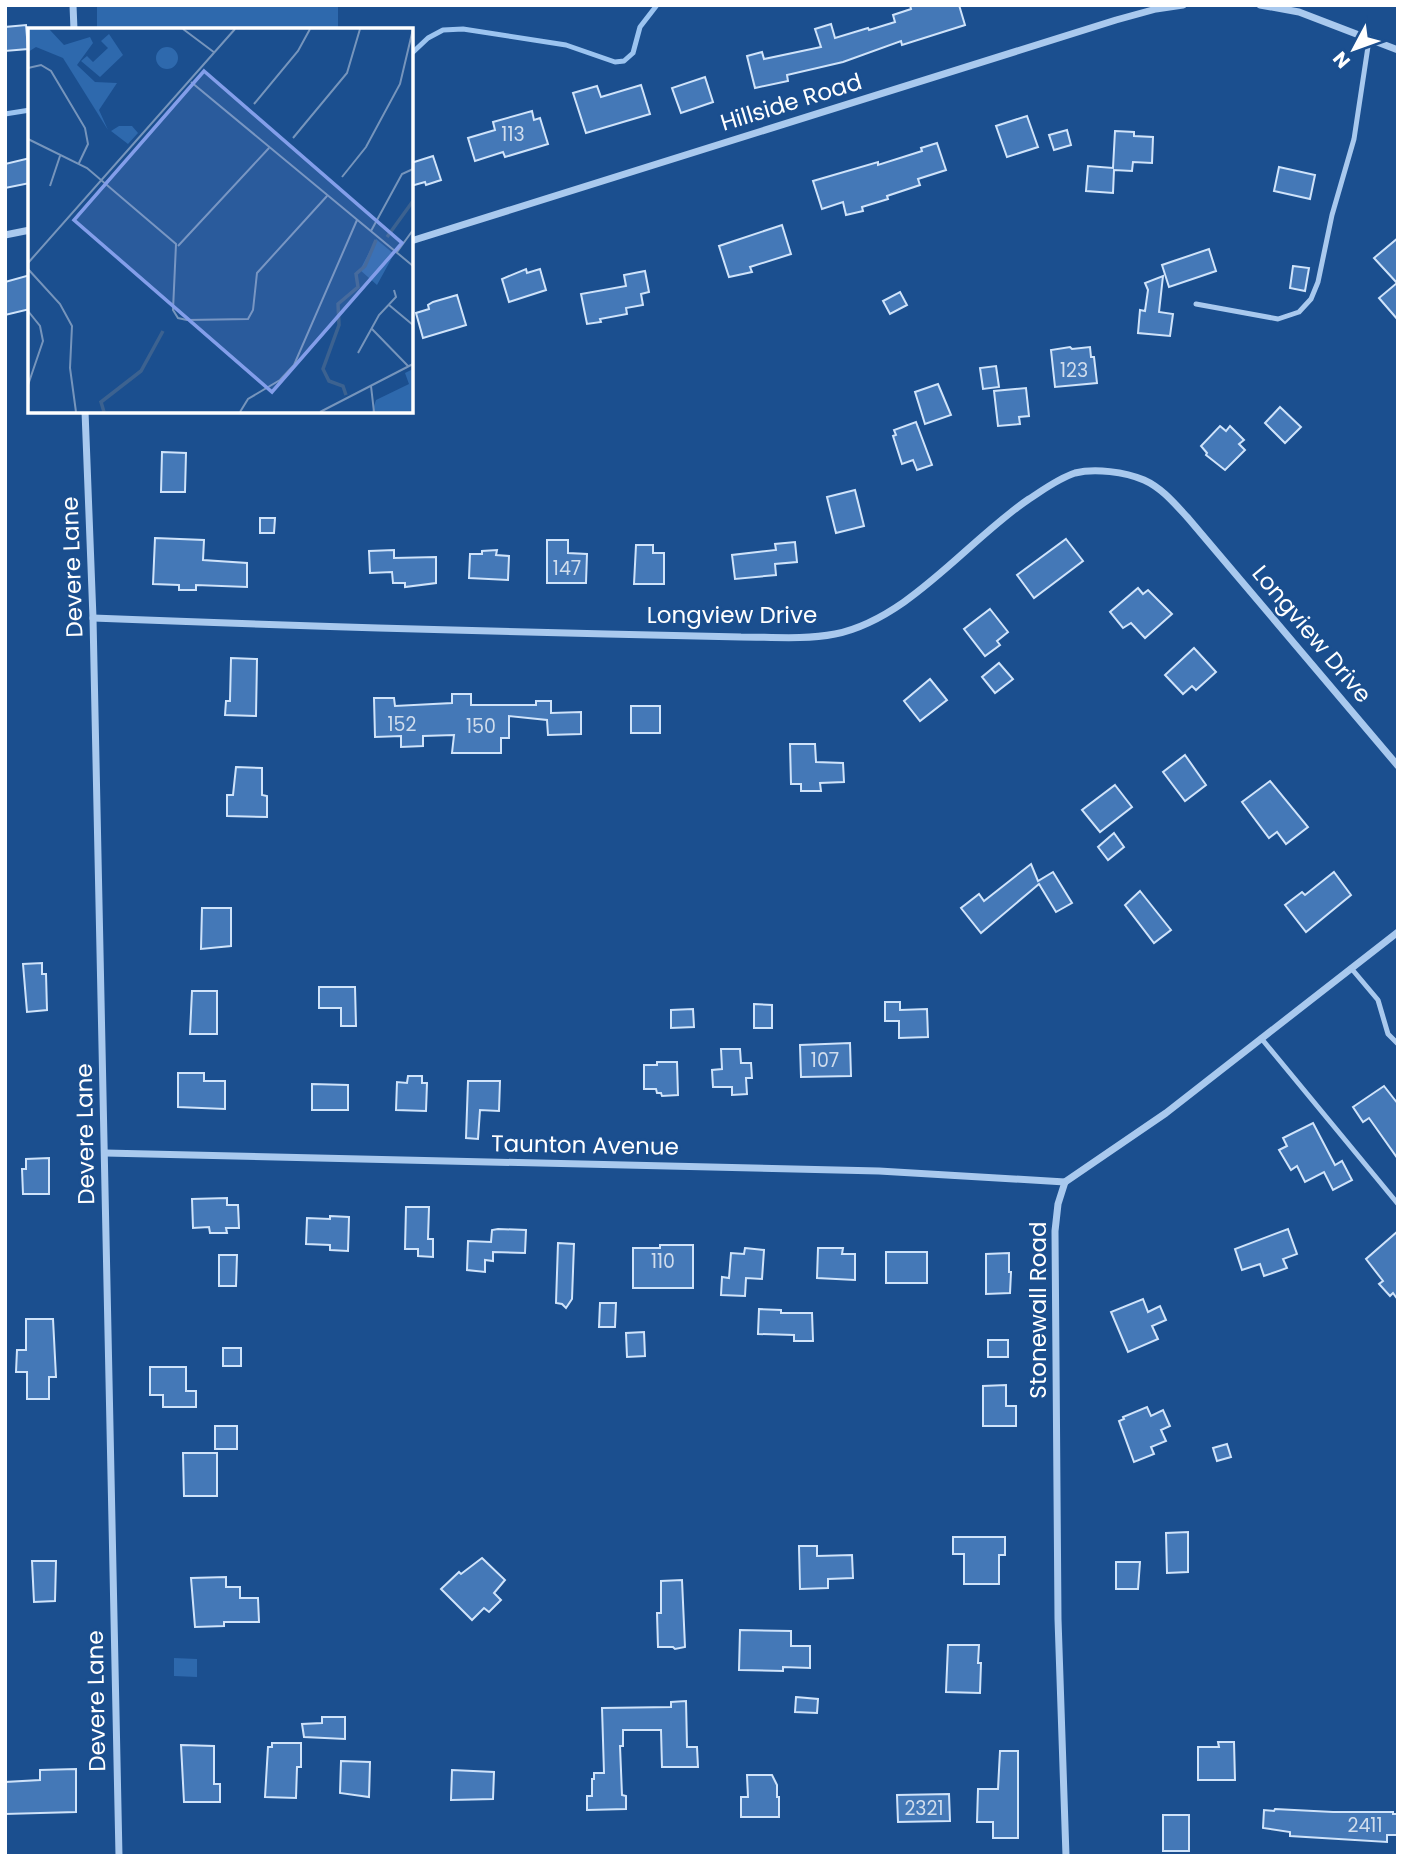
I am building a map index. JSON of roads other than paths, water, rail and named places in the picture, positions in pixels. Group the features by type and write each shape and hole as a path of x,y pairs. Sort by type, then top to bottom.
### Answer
{"street":[{"path":"73,5 74,28"},
{"name":"Hillside Road","path":"413,240 1116,20 1183,5"},
{"path":"1260,5 1299,12 1398,50"},
{"path":"5,235 28,229"},
{"name":"Devere Lane","path":"85,413 93,618 119,1856"},
{"name":"Longview Drive","path":"93,618 301,627 804,638 835,634 879,619 906,601 1010,512 1050,485 1075,473 1098,471 1123,474 1145,481 1167,496 1398,766"},
{"path":"1065,1182 1166,1113 1398,932"},
{"name":"Taunton Avenue","path":"104,1153 879,1171 1065,1182"},
{"name":"Stonewall Road","path":"1065,1182 1058,1204 1055,1244 1058,1619 1066,1856"}],"lane":[{"path":"1196,303 1278,319 1299,312 1311,299 1318,282 1332,215 1354,139 1369,40"},
{"path":"1351,968 1378,1000 1388,1034 1398,1044"},
{"path":"1261,1038 1398,1203"}],"waterway":[{"path":"413,52 428,38 443,30 463,29 566,45 615,62 624,61 633,53 640,27 657,5"},
{"path":"5,114 28,110"}]}
